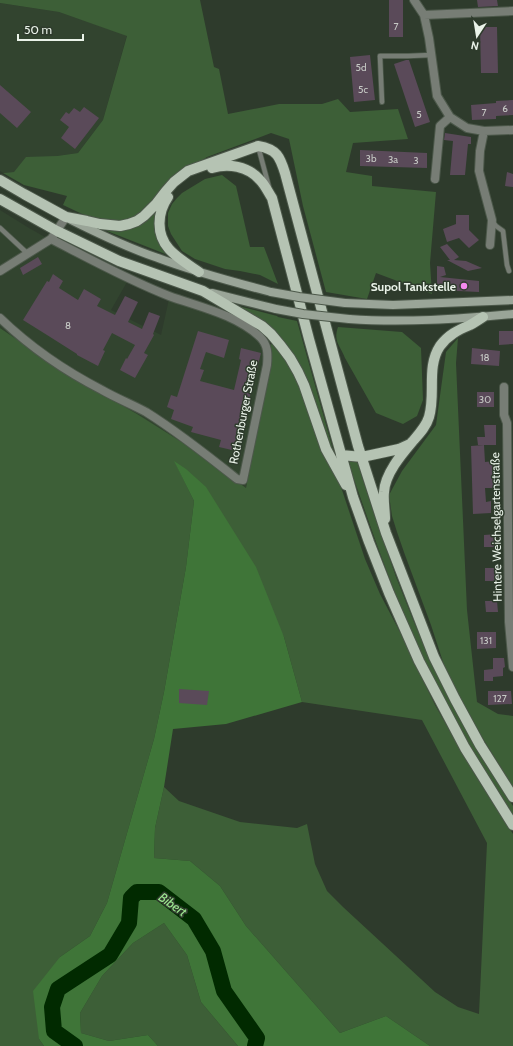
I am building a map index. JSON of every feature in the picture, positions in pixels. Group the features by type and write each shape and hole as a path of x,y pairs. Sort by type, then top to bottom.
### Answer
{"main road":[{"path":"66,217 111,225 129,224 137,221 150,211 174,182 188,171 258,146 270,149 278,155 281,160 358,446 386,533 434,657 480,745 513,797"},
{"path":"199,272 176,255 164,242 159,227 159,218 164,203 174,189 188,177 214,167 239,167 254,174 261,180 272,198 353,497 389,594 419,661 465,748 513,825"},
{"path":"0,180 66,217 119,243 199,272 271,292 345,303 393,305 513,300"},
{"name":"Rothenburger Straße","path":"0,199 54,235 119,261 203,291 276,309 303,314 373,321 483,317 513,314"},
{"path":"203,291 262,326 271,334 290,358 304,385 326,449 353,497"},
{"path":"386,533 384,492 386,481 394,465 425,427 430,413 435,355 445,339 483,317"},
{"path":"341,455 362,457 399,449 412,443"}],"street":[{"path":"414,0 424,15 429,38 437,96 450,117 467,128 484,131 513,130"},
{"path":"424,15 513,11"},
{"path":"435,179 440,126 450,117"},
{"path":"484,131 480,151 479,171 492,220 490,245"},
{"path":"0,271 28,254 54,235 66,217"},
{"name":"Rothenburger Straße","path":"0,318 29,344 59,365 146,412 190,441 237,479 243,480 267,365 268,354 267,347 264,342 255,333 230,318 212,310 169,296 134,281 54,235"},
{"name":"Hintere Weichselgartenstraße","path":"504,387 504,415 510,423 509,622 513,667"}],"lane":[{"path":"382,102 380,56 431,55"},
{"path":"258,146 272,198"},
{"path":"492,220 496,226 503,231 509,271"},
{"path":"0,228 28,254"}],"shaded area":[{"path":"0,3 59,12 127,35 103,120 78,153 57,156 14,172 3,173 0,171"},
{"path":"0,210 29,228 127,282 111,310 161,335 169,299 240,327 261,344 265,353 272,353 246,488 199,453 31,349 0,328"}],"green space":[{"path":"0,0 200,0 214,67 219,69 228,114 279,104 322,104 338,99 350,112 398,109 408,139 353,143 346,172 372,176 372,186 436,192 430,263 432,294 376,273 367,299 326,292 303,206 289,139 271,133 207,157 176,177 144,212 122,222 93,219 63,205 67,196 24,185 3,173 14,172 26,157 57,156 78,153 103,120 127,36 59,12 0,3"},
{"path":"222,175 236,186 250,247 264,247 278,284 260,275 225,269 195,259 182,251 171,234 168,226 168,213 172,204 177,198 182,193 205,179"},
{"path":"155,211 168,255 107,231 107,229 139,224 150,217"},
{"path":"238,306 297,321 334,453 325,435 321,419 319,419 301,372"},
{"path":"338,327 402,332 421,348 423,400 417,416 403,424 376,413 338,343 336,336"},
{"path":"0,328 66,373 137,414 199,453 246,488 272,353 270,345 274,343 295,375 340,484 365,559 380,594 435,705 474,773 513,834 513,1046 430,1046 386,1016 340,1033 246,926 220,886 190,861 154,858 155,828 164,787 179,801 240,822 297,828 307,824 315,864 327,891 435,992 458,1007 479,1014 487,843 422,720 302,702 284,637 175,462 194,501 186,567 164,692 154,739 107,903 90,936 60,957 39,1039 44,1046 0,1046"},
{"path":"458,338 456,363 467,610 477,702 498,714 513,716 513,787 482,737 445,668 397,532 392,516 389,495 402,471 436,425 446,352"},
{"path":"350,460 357,461 396,577 436,671 492,773 513,806 513,816 472,752 446,704 407,623 377,545 349,465"},
{"path":"174,461 186,469 206,487 256,567 284,637 302,702 226,724 173,729 164,787 155,828 154,858 190,861 220,886 246,926 340,1033 386,1016 430,1046 238,1046 201,1002 187,955 164,923 133,943 102,976 80,1013 81,1033 109,1041 148,1035 158,1046 44,1046 39,1039 33,991 60,957 90,936 107,903 154,739 164,692 186,567 194,501"},
{"path":"164,923 187,955 201,1002 238,1046 158,1046 148,1035 109,1041 81,1033 80,1013 102,976 133,943"}],"building":[{"path":"389,0 403,0 403,37 389,37"},
{"path":"477,0 497,0 498,6 478,7"},
{"path":"480,27 497,27 498,73 481,73"},
{"path":"370,55 375,100 354,102 350,57"},
{"path":"409,60 430,122 415,127 394,64"},
{"path":"0,85 31,112 17,128 0,113"},
{"path":"513,100 513,115 496,116 496,119 472,120 471,105"},
{"path":"84,107 99,118 75,149 61,138 69,127 60,120 66,112 69,114 74,108 80,112"},
{"path":"445,133 471,137 471,144 468,144 465,175 450,175 453,141 444,140"},
{"path":"360,150 427,153 427,168 360,166"},
{"path":"507,172 513,174 513,187 505,186"},
{"path":"456,215 469,215 469,230 479,240 469,248 459,238 447,242 443,229 456,224"},
{"path":"447,244 459,257 454,260 466,261 482,268 468,271 447,260 450,260 440,247"},
{"path":"38,257 42,264 23,275 20,268"},
{"path":"437,266 444,267 446,275 440,277 479,281 479,292 437,290"},
{"path":"53,274 63,281 59,288 78,300 84,289 101,299 97,306 115,315 125,296 138,302 128,322 142,329 149,312 160,316 153,334 154,335 144,353 148,355 135,378 120,370 135,345 112,333 103,350 105,351 98,366 77,355 23,320 47,281 49,282"},
{"path":"198,331 229,340 224,358 206,352 200,369 204,370 200,381 234,390 241,360 239,359 241,348 261,353 236,451 219,447 221,440 191,432 193,427 171,419 174,410 167,407 171,395 177,397"},
{"path":"499,331 513,331 513,344 499,345"},
{"path":"472,348 500,351 499,366 471,364"},
{"path":"477,392 494,392 494,407 477,407"},
{"path":"484,425 496,425 496,445 478,445 477,437 485,437"},
{"path":"484,445 485,462 494,461 495,488 485,488 486,502 491,501 491,513 473,514 471,446"},
{"path":"497,534 498,547 484,547 484,535"},
{"path":"485,568 498,568 498,581 485,581"},
{"path":"485,601 497,601 498,612 486,612"},
{"path":"477,632 496,632 496,648 477,649"},
{"path":"493,658 504,658 505,667 503,668 503,676 493,677 493,681 484,681 484,670 493,669"},
{"path":"179,689 209,691 207,705 179,703"},
{"path":"488,691 511,691 512,704 488,705"}],"waterway":[{"name":"Bibert","path":"75,1046 54,1031 52,1007 58,989 110,955 129,923 131,898 137,892 159,892 194,919 213,951 224,991 257,1038 255,1046"}],"place":[{"name":"Supol Tankstelle","path":"464,286"}]}
